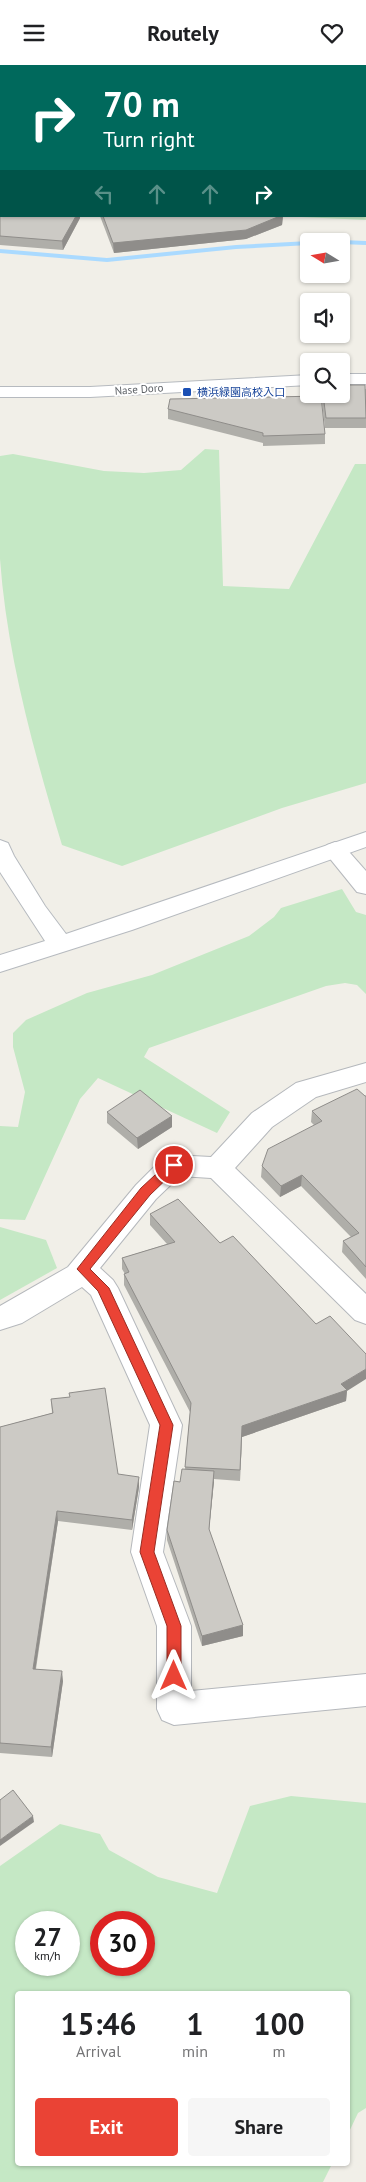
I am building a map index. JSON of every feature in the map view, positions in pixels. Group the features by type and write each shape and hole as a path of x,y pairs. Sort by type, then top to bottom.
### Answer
{"street":[{"path":"350,379 366,379"},
{"name":"Nase Doro","path":"0,392 90,392 300,380"},
{"path":"0,963 366,839"},
{"path":"0,848 2,856 36,911 60,944"},
{"path":"335,850 366,886"},
{"path":"218,1168 262,1120 306,1090 366,1072"},
{"path":"0,1318 11,1315 78,1275 146,1191 174,1165 218,1168 366,1312"},
{"path":"83,1269 103,1288 166,1425 147,1552 174,1626 174,1709 366,1690"}],"green space":[{"path":"302,217 366,217 366,220"},
{"path":"205,449 219,450 223,586 289,589 355,464 366,464 366,783 282,808 122,866 62,845 41,775 15,668 4,595 0,559 0,456 13,454 104,471 144,473 181,470"},
{"path":"342,889 356,912 366,915 366,994 357,985 345,983 326,986 149,1048 144,1057 230,1112 217,1133 98,1078 80,1099 25,1220 0,1219 0,1126 18,1127 25,1092 13,1047 13,1033 26,1020 87,993 152,975 249,936 274,917 281,908"},
{"path":"0,1227 46,1240 57,1268 0,1300"},
{"path":"291,1796 366,1803 366,2108 358,2113 350,2130 350,1991 15,1991 15,2166 331,2166 323,2182 0,2182 0,1866 60,1824 100,1834 109,1850 158,1877 217,1893 250,1806"}],"building":[{"path":"0,217 75,217 62,241 0,236"},
{"path":"103,217 278,217 246,230 113,243"},
{"path":"350,385 365,385 366,418 326,418 324,403 350,403"},
{"path":"300,396 300,403 322,403 325,434 263,436 263,433 168,409 170,399"},
{"path":"357,1089 366,1096 366,1267 343,1241 359,1233 302,1175 281,1186 262,1166 268,1149 322,1121 312,1111"},
{"path":"140,1090 172,1116 137,1138 107,1112"},
{"path":"178,1199 220,1243 233,1236 316,1324 330,1316 366,1354 366,1369 341,1384 347,1390 242,1426 240,1470 185,1467 191,1403 124,1274 129,1272 122,1258 175,1242 150,1214"},
{"path":"105,1388 118,1474 139,1477 132,1520 57,1511 33,1669 62,1671 51,1747 0,1743 0,1427 53,1413 51,1399 70,1397 69,1393"},
{"path":"182,1469 214,1471 209,1529 243,1625 202,1636 167,1530 174,1481 180,1482"},
{"path":"13,1790 33,1816 0,1840 0,1800"}],"waterway":[{"path":"350,242 366,243"},
{"path":"0,251 107,260 236,247 300,243"}],"place":[{"name":"横浜緑園高校入口","path":"187,392"}],"route":[{"path":"174,1165 146,1191 83,1269 103,1288 166,1425 147,1552 174,1626 174,1676"}]}
